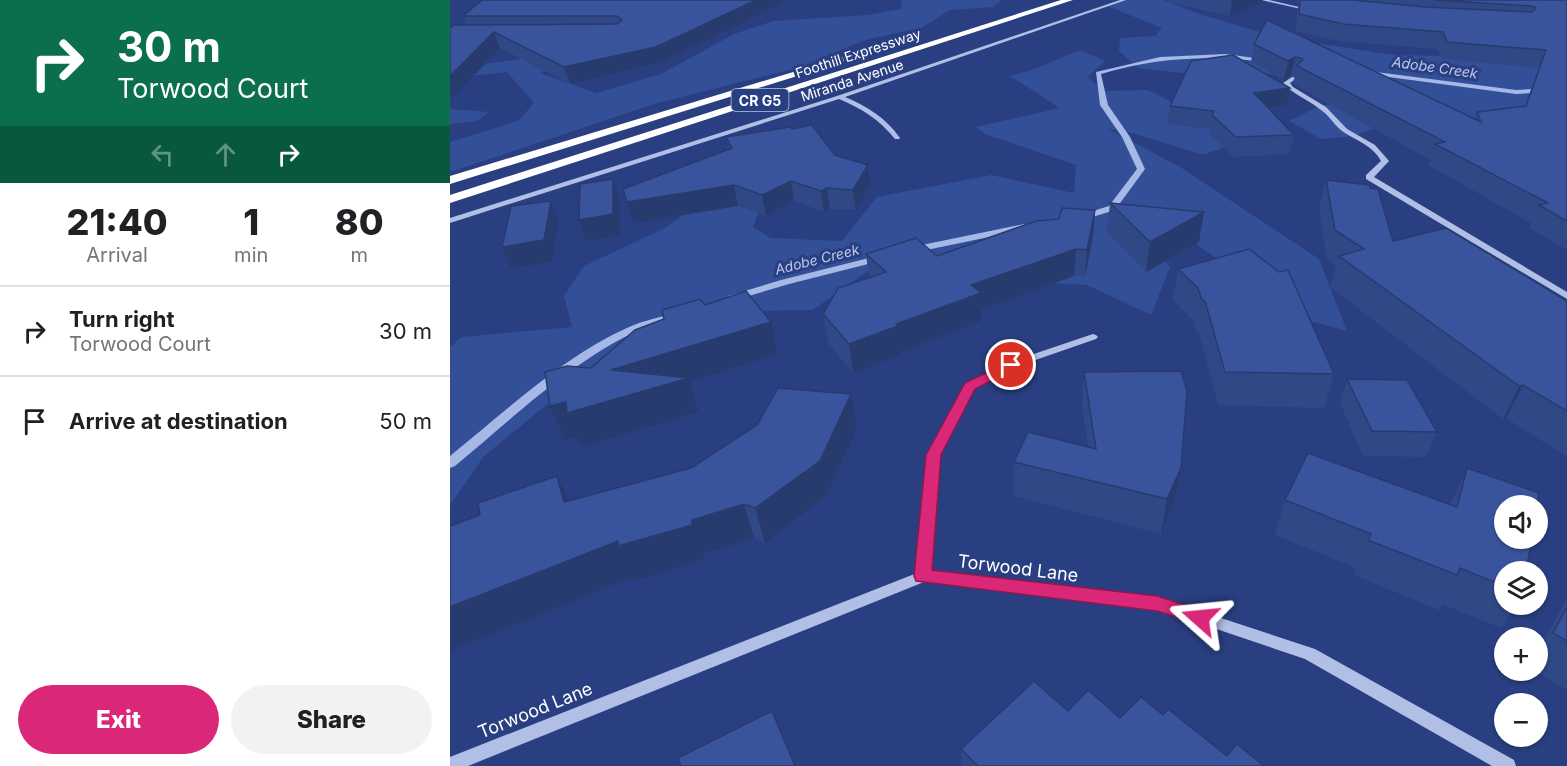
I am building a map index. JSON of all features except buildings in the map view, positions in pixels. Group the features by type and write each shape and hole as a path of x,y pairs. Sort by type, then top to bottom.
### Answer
{"highway":[{"name":"Foothill Expressway","path":"450,180 1036,0"},
{"name":"Foothill Expressway","path":"450,199 1069,0"}],"street":[{"name":"Miranda Avenue","path":"450,221 839,97 1124,0"},
{"path":"1263,0 1322,12"},
{"path":"1294,78 1286,83 1293,92 1328,112 1345,130 1367,141 1383,156 1385,161 1369,177 1567,296"},
{"path":"839,97 858,104 886,122 897,138"},
{"path":"922,576 934,455 970,386 1011,365 1093,337"},
{"name":"Torwood Lane","path":"450,765 922,576 1157,603 1310,654 1508,766"}],"shaded area":[{"path":"902,0 1002,0 993,7 950,10 921,28 865,40 801,67 654,104 450,172 450,142 518,121 534,103 507,72 469,76 477,65 549,55 569,59 540,73 596,93 661,74 734,34 773,21 867,15 901,9"},
{"path":"1123,0 1164,0 1199,14 1277,37 1393,55 1451,56 1567,68 1497,137 1398,119 1354,136 1321,139 1289,121 1321,105 1382,102 1359,81 1259,73 1183,73 1138,68 1119,51 1120,38 1155,36 1162,28 1105,5"},
{"path":"1080,50 1105,61 1088,77 1103,91 1148,90 1182,107 1234,144 1203,155 1133,133 1108,129 1180,167 1319,259 1347,331 1302,319 1196,244 1142,236 1170,267 1151,315 1087,285 943,277 910,241 813,310 761,311 571,385 484,456 450,505 450,347 462,337 572,327 564,296 584,266 665,228 725,186 771,180 753,227 771,238 842,241 877,197 991,175 1074,193 1076,165 985,134 976,127 1060,108 1010,76 1032,70"},
{"path":"450,109 489,112 477,121 450,124"}],"waterway":[{"name":"Adobe Creek","path":"1080,218 1112,208 1141,169 1126,137 1104,105 1098,73 1139,62 1181,57 1225,56 1267,60"},
{"name":"Adobe Creek","path":"1368,73 1516,92 1567,89"},
{"name":"Adobe Creek","path":"912,250 1024,227"},
{"name":"Adobe Creek","path":"732,298 881,258"},
{"name":"Adobe Creek","path":"450,463 538,391 586,356 633,329 673,317"}],"route":[{"path":"1011,365 970,386 934,455 922,576 1157,603 1200,618"}]}
